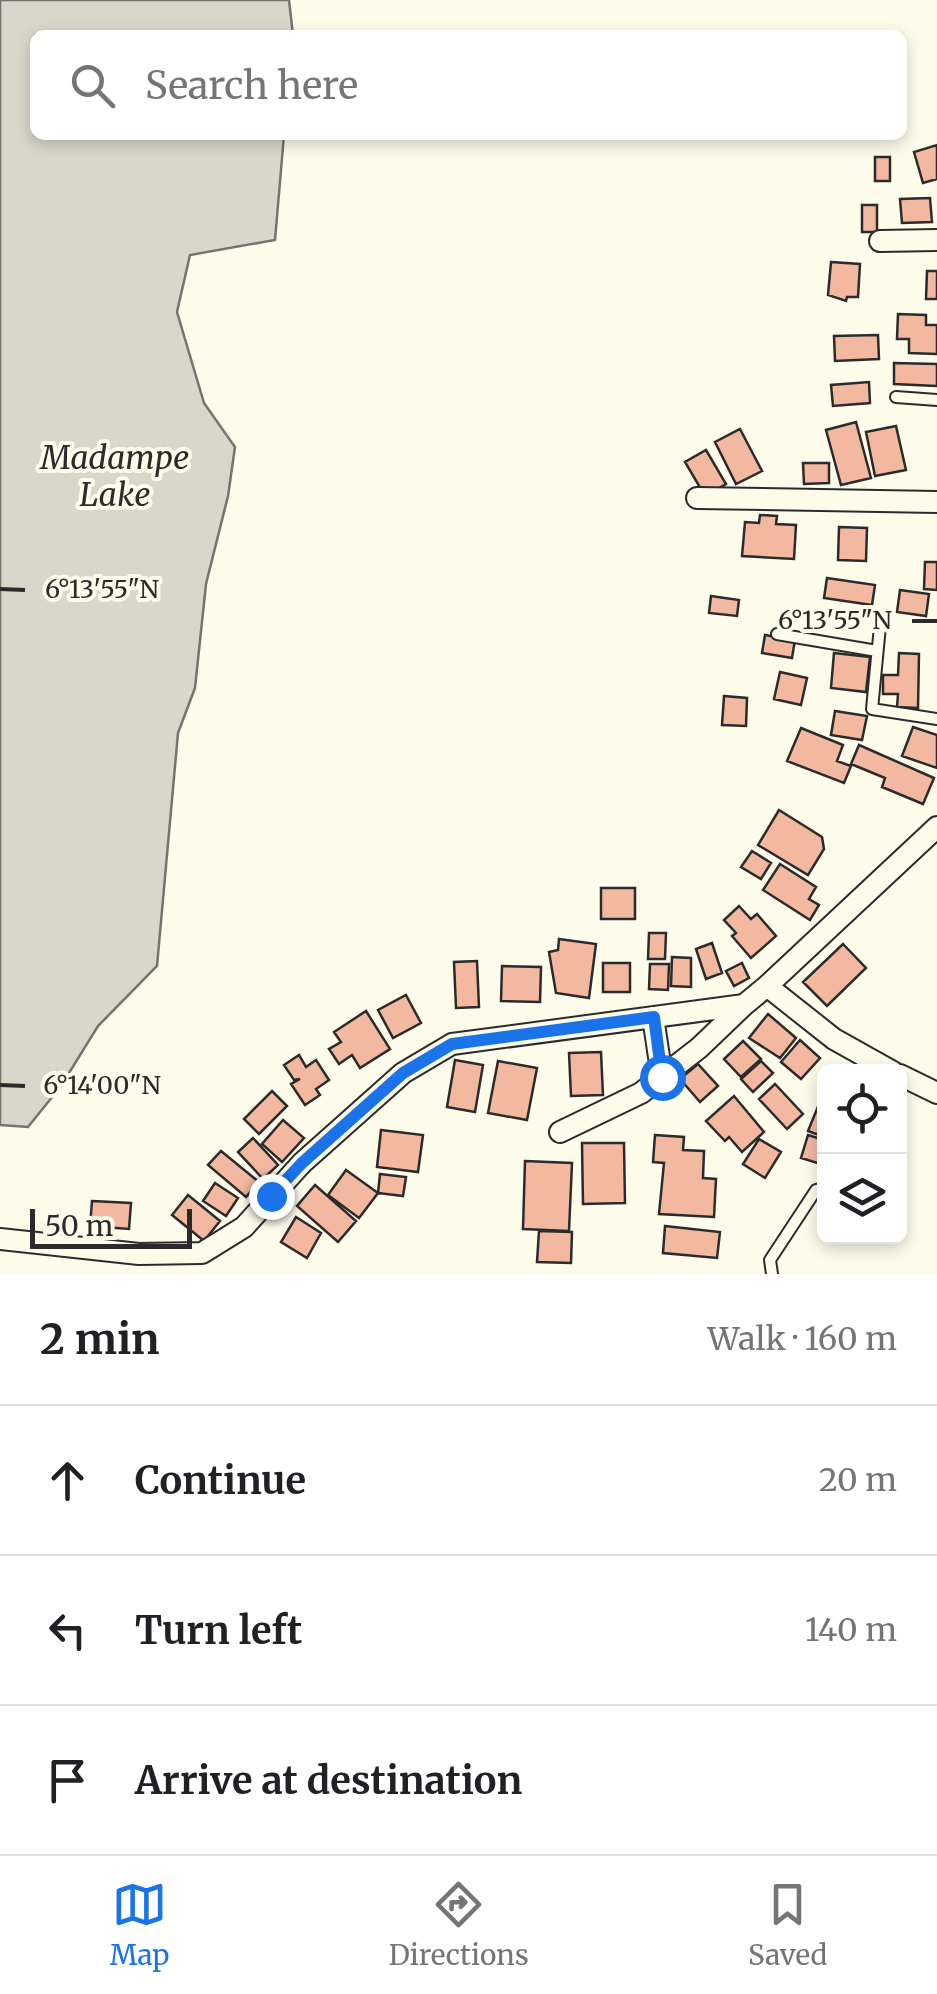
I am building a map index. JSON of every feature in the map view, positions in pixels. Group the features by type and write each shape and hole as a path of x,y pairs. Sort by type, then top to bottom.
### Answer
{"street":[{"path":"880,241 937,240"},
{"path":"697,498 937,502"},
{"path":"560,1132 641,1093 699,1048 937,828"},
{"path":"768,986 834,1040 878,1064"},
{"path":"0,1239 140,1254 202,1254 244,1227 302,1163 403,1073 452,1044 744,1005"},
{"path":"654,1017 662,1077"},
{"path":"907,1079 937,1093"}],"lane":[{"path":"896,398 937,400"},
{"path":"881,616 872,709 937,719"},
{"path":"777,634 877,651"},
{"path":"772,1274 770,1260 817,1190"}],"water":[{"name":"Madampe Lake","path":"0,0 289,0 292,30 30,30 30,140 284,140 275,240 190,255 177,312 204,403 235,447 228,496 206,584 195,688 178,733 157,966 98,1026 61,1086 28,1127 0,1125"}],"building":[{"path":"937,145 937,179 923,183 914,152"},
{"path":"875,157 890,157 890,181 875,181"},
{"path":"930,198 932,222 902,223 900,199"},
{"path":"862,205 877,205 877,232 862,232"},
{"path":"831,262 860,264 858,297 847,297 846,301 828,295"},
{"path":"927,271 937,271 937,299 926,299"},
{"path":"898,314 926,315 926,325 937,325 937,354 909,353 909,339 897,339"},
{"path":"878,335 879,359 835,361 834,336"},
{"path":"894,363 937,364 937,386 894,384"},
{"path":"869,382 870,403 833,406 831,385"},
{"path":"856,422 871,478 841,485 826,430"},
{"path":"896,426 906,470 875,476 866,432"},
{"path":"740,429 762,471 736,484 715,442"},
{"path":"706,450 726,484 705,496 685,462"},
{"path":"803,463 829,463 829,483 804,484"},
{"path":"760,515 777,516 776,524 796,525 794,559 742,556 745,522 759,523"},
{"path":"839,527 867,528 866,561 838,560"},
{"path":"925,562 937,562 937,590 924,589"},
{"path":"827,578 875,585 872,605 824,598"},
{"path":"900,590 929,594 926,616 897,612"},
{"path":"711,596 739,600 737,616 709,613"},
{"path":"765,635 795,640 792,658 762,653"},
{"path":"834,653 870,657 866,692 831,688"},
{"path":"899,653 919,654 918,708 897,707 898,694 883,694 883,675 898,675"},
{"path":"780,672 807,678 801,705 774,699"},
{"path":"724,696 747,698 746,726 722,725"},
{"path":"835,711 867,716 862,740 831,735"},
{"path":"913,727 937,735 937,768 902,756"},
{"path":"801,728 843,745 837,761 851,766 844,783 787,761"},
{"path":"859,745 934,778 923,804 882,787 885,778 851,764"},
{"path":"779,810 822,837 824,849 808,875 758,845"},
{"path":"752,851 771,863 761,879 741,867"},
{"path":"780,864 816,887 809,899 819,905 810,920 763,890"},
{"path":"601,888 635,888 635,919 601,919"},
{"path":"739,906 751,919 757,914 776,936 751,958 724,920"},
{"path":"649,933 666,933 665,959 648,959"},
{"path":"559,939 596,944 589,998 556,993 549,952 558,950"},
{"path":"712,943 722,973 706,979 696,949"},
{"path":"843,944 866,968 827,1006 803,982"},
{"path":"672,957 691,958 691,987 671,986"},
{"path":"477,961 479,1007 456,1008 454,962"},
{"path":"603,963 630,963 630,992 603,992"},
{"path":"742,963 749,978 734,986 726,971"},
{"path":"650,964 669,964 668,990 649,989"},
{"path":"502,966 541,967 540,1002 501,1001"},
{"path":"406,995 421,1023 393,1038 378,1010"},
{"path":"366,1011 390,1049 360,1068 352,1055 339,1064 329,1049 341,1042 334,1032"},
{"path":"768,1014 796,1038 780,1058 749,1038"},
{"path":"800,1040 820,1058 801,1079 781,1062"},
{"path":"743,1041 761,1059 741,1077 724,1059"},
{"path":"601,1052 603,1095 571,1096 569,1053"},
{"path":"299,1055 306,1067 316,1060 329,1080 316,1089 320,1095 305,1105 291,1084 300,1079 294,1080 284,1065"},
{"path":"455,1060 483,1065 475,1112 447,1107"},
{"path":"498,1061 537,1068 527,1120 488,1113"},
{"path":"761,1061 773,1073 753,1092 741,1079"},
{"path":"698,1064 718,1086 700,1102 680,1079"},
{"path":"775,1084 803,1114 787,1129 759,1099"},
{"path":"272,1091 287,1106 259,1134 244,1119"},
{"path":"734,1096 764,1132 742,1152 706,1121"},
{"path":"817,1109 817,1134 808,1131"},
{"path":"283,1120 304,1138 282,1162 262,1144"},
{"path":"381,1130 423,1135 418,1172 377,1167"},
{"path":"655,1135 684,1137 683,1150 704,1151 703,1178 716,1179 714,1217 659,1214 664,1163 653,1162"},
{"path":"808,1135 817,1138 817,1163 801,1158"},
{"path":"253,1138 278,1165 263,1179 238,1152"},
{"path":"759,1139 781,1152 765,1178 743,1164"},
{"path":"582,1143 624,1143 625,1203 583,1204"},
{"path":"221,1151 259,1182 246,1197 208,1165"},
{"path":"525,1161 572,1163 569,1231 523,1229"},
{"path":"346,1170 378,1193 359,1218 328,1195"},
{"path":"380,1174 406,1177 403,1196 378,1193"},
{"path":"215,1183 238,1198 226,1216 203,1201"},
{"path":"315,1185 356,1221 338,1242 297,1206"},
{"path":"188,1195 220,1221 204,1241 172,1215"},
{"path":"92,1201 131,1203 129,1229 90,1226"},
{"path":"296,1217 321,1233 307,1258 281,1242"},
{"path":"665,1226 720,1232 717,1258 663,1253"},
{"path":"539,1231 572,1232 571,1263 537,1262"}],"route":[{"path":"271,1196 302,1163 403,1073 452,1044 654,1017 662,1077"}]}
